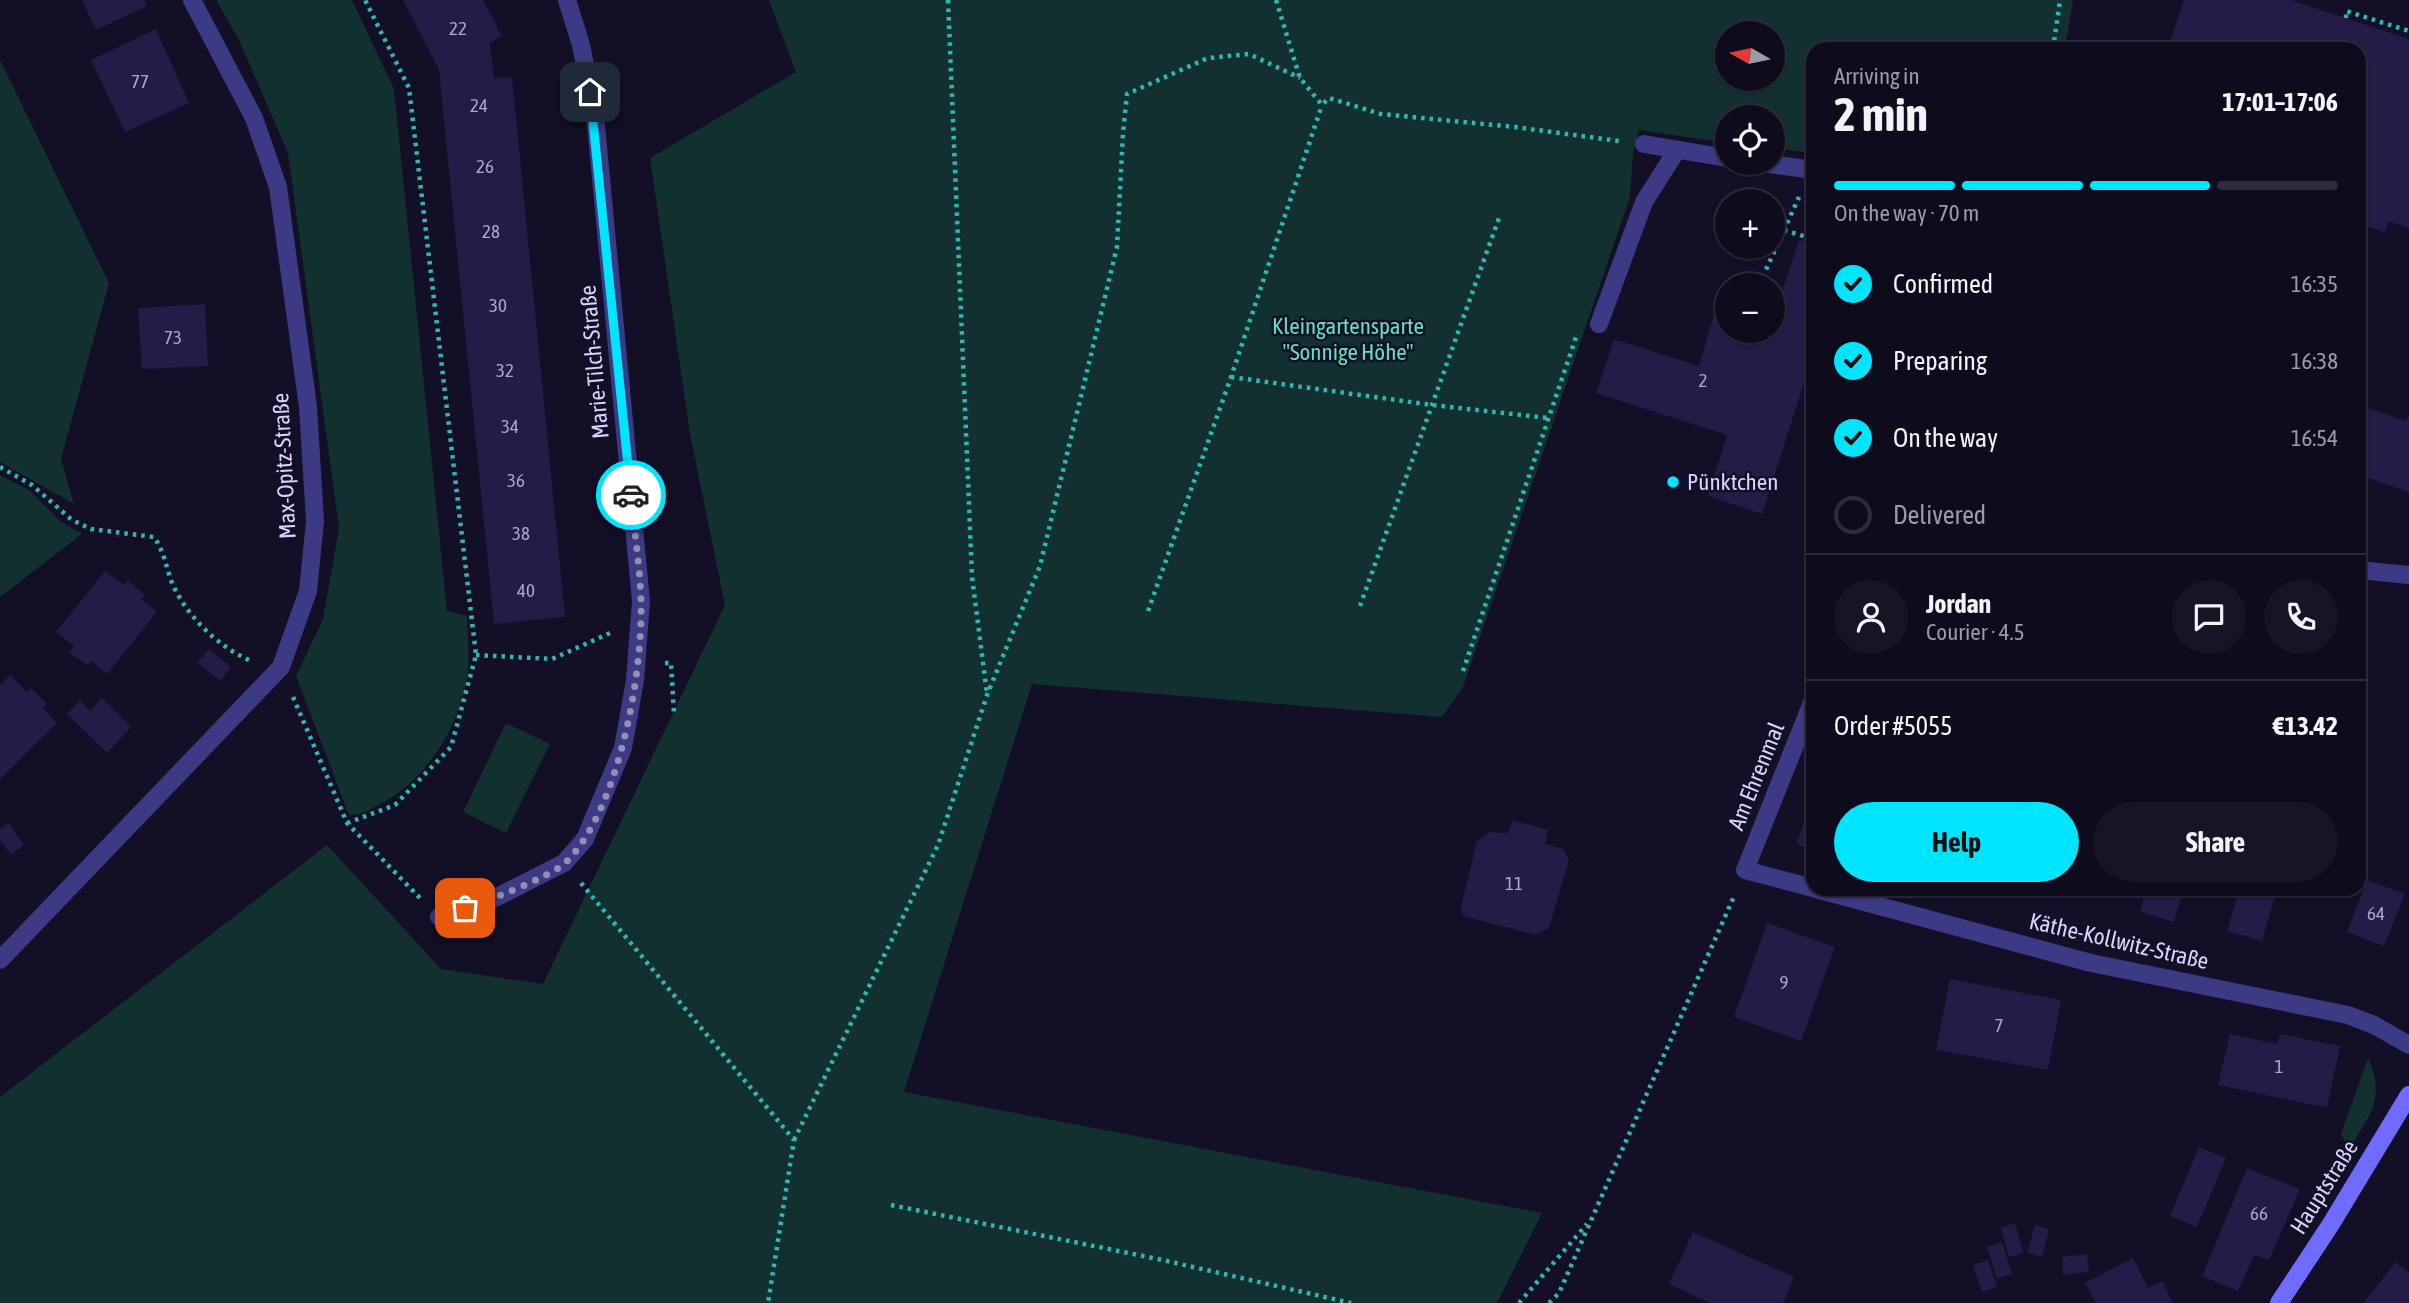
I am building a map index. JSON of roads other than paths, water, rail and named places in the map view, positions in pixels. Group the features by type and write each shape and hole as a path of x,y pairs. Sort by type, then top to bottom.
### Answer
{"main road":[{"name":"Hauptstraße","path":"2278,1303 2331,1224 2409,1095"}],"street":[{"name":"Max-Opitz-Straße","path":"0,960 281,667 308,591 316,521 308,407 278,187 254,118 192,0"},
{"name":"Marie-Tilch-Straße","path":"439,917 491,900 564,863 584,839 624,748 635,680 641,601 595,115 581,45 567,0"},
{"path":"1644,144 1715,156"},
{"path":"1599,324 1644,202 1677,150"},
{"path":"1785,166 1806,169"},
{"path":"2366,571 2409,575"},
{"name":"Am Ehrenmal","path":"1745,870 1806,718"},
{"name":"Käthe-Kollwitz-Straße","path":"1745,870 1806,887"},
{"name":"Käthe-Kollwitz-Straße","path":"1840,896 2091,963 2348,1015 2374,1025 2409,1045"}],"place":[{"name":"Pünktchen","path":"1673,482"}],"park label":[{"name":"Kleingartensparte \"Sonnige Höhe\"","path":"1348,339"}]}
